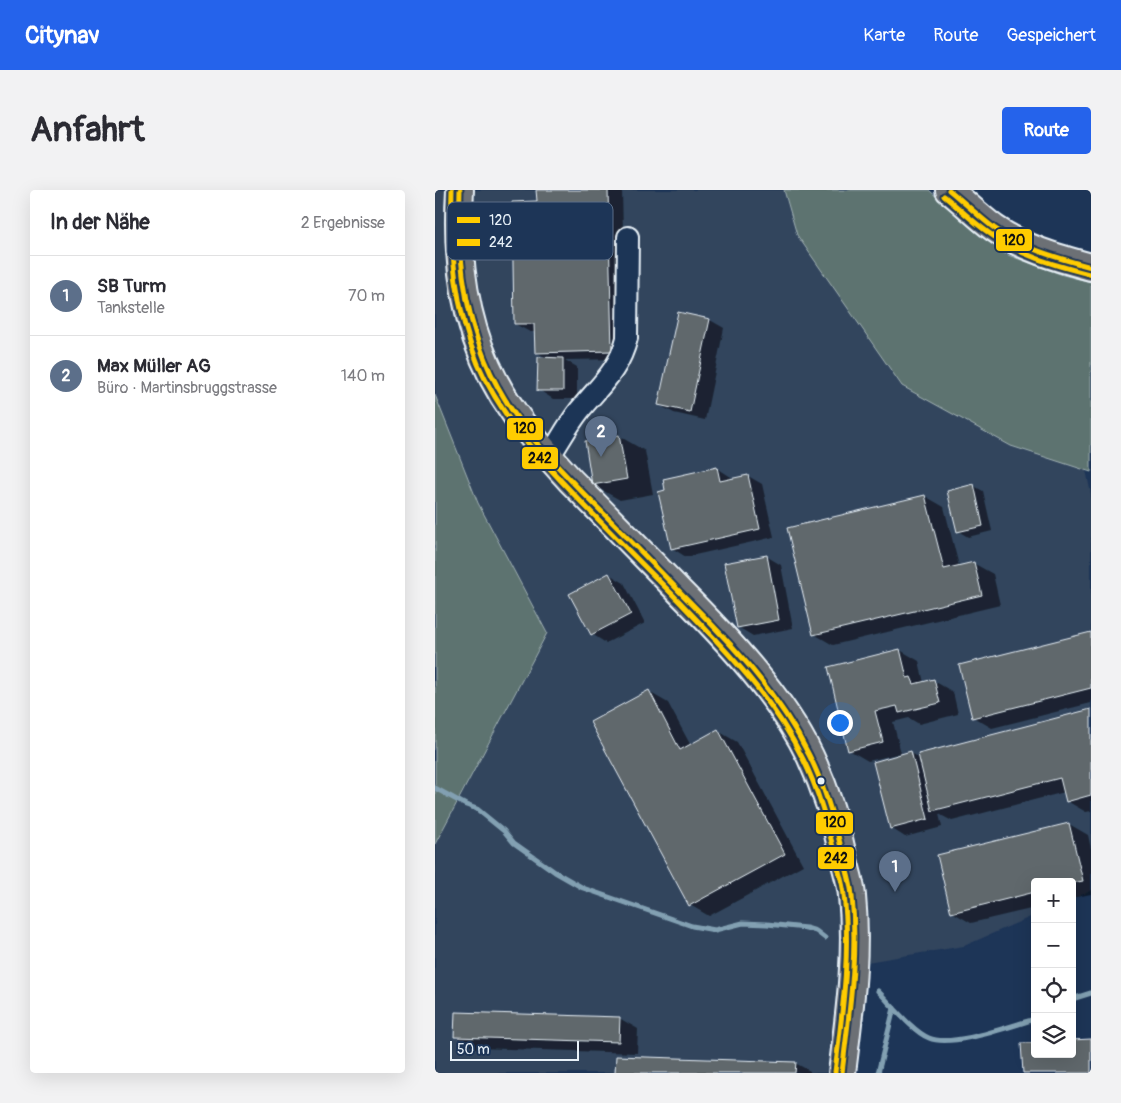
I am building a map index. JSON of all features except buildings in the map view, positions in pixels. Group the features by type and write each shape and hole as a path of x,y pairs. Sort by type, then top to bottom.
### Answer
{"main road":[{"path":"949,190 994,228 1013,240 1091,267"},
{"path":"459,260 466,305 478,345 495,383 514,413 549,457 724,637 787,717 810,755 835,820 852,896 850,1014 842,1073"}],"lane":[{"path":"549,457 578,413 615,369 624,354 627,338 629,237"}],"shaded area":[{"path":"435,190 784,190 797,235 1011,446 1086,470 1091,494 1091,891 1076,897 1076,878 1031,878 1031,917 964,946 867,962 854,1073 435,1073 435,844 547,633 478,503 435,395"}],"green space":[{"path":"784,190 929,190 973,230 1005,254 1063,275 1091,282 1091,472 1011,446 902,386 797,235"},
{"path":"435,395 478,503 547,633 435,844"}],"waterway":[{"path":"435,788 477,809 504,831 514,843 555,872 583,888 692,926 715,930 743,923 767,924 806,928 816,931 825,938"},
{"path":"878,991 916,1030 929,1038 939,1040 952,1040 981,1035 1031,1020"},
{"path":"1076,998 1091,993"},
{"path":"878,1073 894,1008"}],"transit line":[{"name":"242","path":"452,190 452,202"},
{"name":"120","path":"460,190 460,202"},
{"name":"120","path":"949,190 982,219 1016,241 1053,256 1091,267"},
{"name":"242","path":"944,196 1000,241 1050,263 1089,274"},
{"name":"242","path":"453,260 459,301 470,343 478,364 500,406 544,462 692,615 745,673 777,714 809,771 826,821 842,882 846,917 847,939 843,1006 835,1072"},
{"name":"120","path":"461,260 466,297 477,339 485,360 506,402 549,458 716,629 751,668 783,710 815,767 833,817 850,881 854,918 850,1007 842,1073"}],"place":[{"name":"Max Müller AG","path":"601,457"},
{"name":"SB Turm","path":"895,892"}]}
